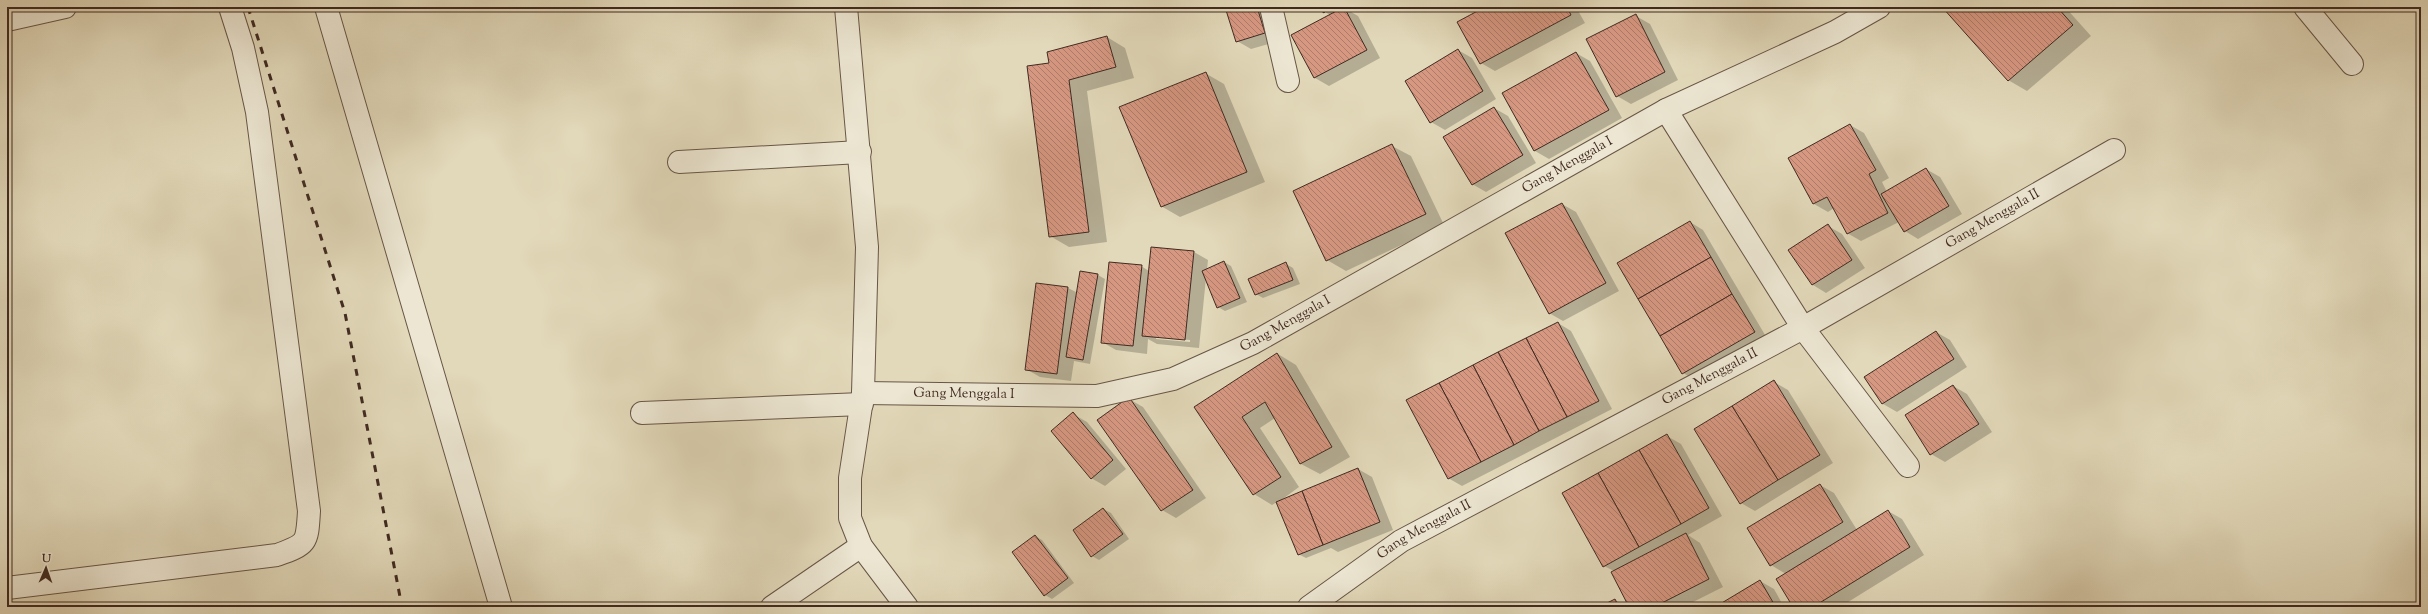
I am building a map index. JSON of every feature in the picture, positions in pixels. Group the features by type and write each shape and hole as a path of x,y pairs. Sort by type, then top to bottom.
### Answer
{"street":[{"path":"7,20 65,7"},
{"path":"7,588 277,555 300,546 308,536 308,510 257,112 243,48 230,7"},
{"path":"326,7 501,607"},
{"path":"846,7 860,152 867,246 863,398 850,478 850,518 861,546 907,607"},
{"path":"1271,7 1288,81"},
{"name":"Gang Menggala I","path":"642,413 863,398 1097,396 1173,379 1253,343 1666,110 1835,32 1878,7"},
{"path":"2305,7 2352,64"},
{"path":"1666,110 1803,328 1908,466"},
{"name":"Gang Menggala II","path":"1309,607 1401,541 1803,328 2114,150"},
{"path":"680,162 860,152"},
{"path":"772,607 861,546"}],"building":[{"path":"1225,7 1257,7 1265,33 1236,42"},
{"path":"1316,7 1328,7 1324,13"},
{"path":"1344,7 1367,50 1314,78 1291,35"},
{"path":"1485,7 1567,7 1571,15 1480,64 1457,22"},
{"path":"1942,7 2057,7 2073,25 2008,81"},
{"path":"1636,14 1665,72 1616,97 1586,39"},
{"path":"1107,36 1116,67 1069,80 1089,232 1049,237 1027,66 1049,63 1047,52"},
{"path":"1458,49 1483,91 1430,123 1405,81"},
{"path":"1576,52 1609,110 1534,151 1502,93"},
{"path":"1206,72 1247,172 1161,207 1119,107"},
{"path":"1494,107 1523,155 1472,185 1443,137"},
{"path":"1850,124 1876,170 1869,174 1888,213 1847,234 1827,197 1813,204 1788,158"},
{"path":"1392,144 1426,214 1326,261 1293,191"},
{"path":"1926,168 1949,206 1904,232 1881,194"},
{"path":"1562,203 1606,283 1549,314 1505,233"},
{"path":"1690,221 1711,257 1638,299 1617,263"},
{"path":"1828,224 1852,260 1812,285 1788,250"},
{"path":"1151,247 1194,251 1185,340 1142,336"},
{"path":"1711,257 1732,294 1660,336 1638,299"},
{"path":"1224,261 1240,298 1217,308 1202,271"},
{"path":"1109,262 1142,265 1133,346 1101,343"},
{"path":"1286,262 1293,280 1255,295 1248,279"},
{"path":"1080,271 1098,274 1083,360 1066,357"},
{"path":"1036,283 1068,287 1057,374 1025,370"},
{"path":"1732,294 1755,332 1682,374 1660,336"},
{"path":"1558,322 1599,401 1567,417 1526,338"},
{"path":"1936,331 1954,359 1882,404 1864,377"},
{"path":"1526,338 1567,417 1539,431 1498,352"},
{"path":"1498,352 1539,431 1514,445 1473,365"},
{"path":"1277,353 1332,447 1300,464 1265,402 1242,417 1281,477 1253,495 1194,407"},
{"path":"1473,365 1514,445 1481,462 1439,383"},
{"path":"1774,380 1820,455 1778,480 1732,406"},
{"path":"1439,383 1481,462 1448,479 1406,400"},
{"path":"1953,385 1979,424 1930,455 1905,415"},
{"path":"1129,397 1193,490 1161,511 1097,420"},
{"path":"1732,406 1778,480 1740,504 1694,429"},
{"path":"1073,412 1113,460 1091,479 1051,431"},
{"path":"1667,434 1709,508 1681,524 1639,450"},
{"path":"1639,450 1681,524 1639,547 1598,473"},
{"path":"1358,468 1380,522 1323,545 1302,491"},
{"path":"1598,473 1639,547 1603,567 1562,493"},
{"path":"1820,484 1843,522 1770,566 1747,528"},
{"path":"1302,491 1323,545 1298,555 1276,502"},
{"path":"1103,508 1123,534 1091,557 1073,530"},
{"path":"1888,510 1910,547 1813,607 1793,607 1776,579"},
{"path":"1686,533 1709,579 1654,607 1629,607 1611,572"},
{"path":"1035,535 1068,578 1044,596 1012,552"},
{"path":"1760,580 1774,604 1770,607 1715,607"},
{"path":"1615,599 1619,607 1599,607"}],"railway":[{"path":"248,7 345,313 402,607"}]}
